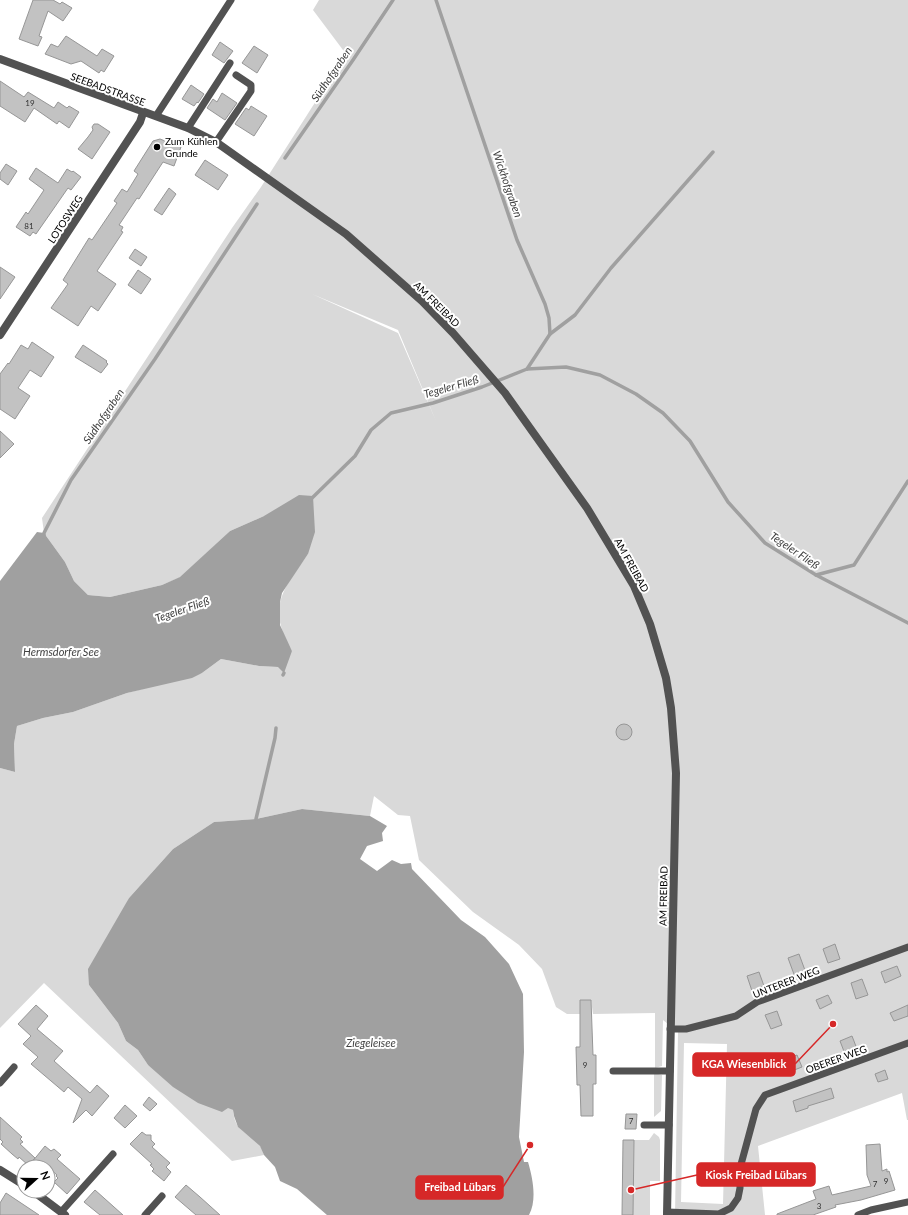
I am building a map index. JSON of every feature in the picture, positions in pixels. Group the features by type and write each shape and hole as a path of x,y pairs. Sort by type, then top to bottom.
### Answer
{"street":[{"name":"SEEBADSTRASSE","path":"0,59 156,116 208,137"},
{"name":"LOTOSWEG","path":"0,335 140,122 143,112"},
{"name":"AM FREIBAD","path":"208,137 346,234 422,301 453,333 505,393 587,508 634,586 650,624 666,678 672,708 676,774 667,1213"},
{"path":"0,1170 16,1180"},
{"path":"43,1199 63,1214"}],"lane":[{"path":"156,116 231,0"},
{"path":"188,128 230,63"},
{"path":"216,142 251,91 251,85 236,75"},
{"name":"UNTERER WEG","path":"670,1029 686,1029 736,1016 757,1002 908,947"},
{"name":"OBERER WEG","path":"667,1213 719,1214 731,1208 738,1198 740,1188 740,1168 756,1109 765,1095 908,1043"},
{"path":"0,1083 14,1067"},
{"path":"613,1071 670,1071"},
{"path":"644,1125 669,1125"},
{"path":"63,1214 113,1154"},
{"path":"145,1215 162,1196"},
{"path":"858,1215 871,1210 908,1202"}],"shaded area":[{"path":"319,0 908,0 908,1120 902,1093 758,1146 765,1215 675,1215 678,1032 663,1020 662,1066 655,1068 655,1013 593,1014 591,1000 580,1000 580,1014 567,1014 556,1007 542,969 519,945 473,912 419,860 410,816 398,815 374,796 370,816 302,809 256,819 214,822 173,849 129,898 89,985 118,1023 126,1041 138,1050 148,1065 233,1110 234,1118 237,1124 243,1131 256,1141 264,1155 232,1161 44,983 0,1028 0,768 15,772 14,744 17,726 43,718 73,712 127,693 202,673 221,659 259,666 278,667 292,651 282,629 279,616 279,606 286,587 308,554 264,516 230,531 181,577 162,585 110,597 88,595 74,581 65,562 44,533 42,518 232,228 261,187 346,54 313,10","holes":["312,294 398,330 436,421 398,333","684,1043 727,1044 723,1204 681,1202"]},
{"path":"654,1073 662,1075 661,1111 654,1117"},
{"path":"654,1133 660,1140 660,1181 650,1181 650,1215 633,1215 634,1140 649,1140"}],"water":[{"name":"Hermsdorfer See","path":"299,495 313,496 315,532 308,554 282,593 280,602 280,625 292,651 284,673 278,667 259,666 221,659 202,673 192,678 127,693 73,712 43,718 17,726 14,744 15,772 0,768 0,581 37,532 44,533 65,562 74,581 88,595 110,597 162,585 180,577 230,531 264,516"},
{"name":"Ziegeleisee","path":"302,809 370,816 387,826 382,833 383,841 367,846 360,859 377,871 392,860 401,864 411,863 412,869 461,920 485,937 509,964 523,994 524,1052 519,1137 524,1162 528,1162 533,1182 534,1196 529,1215 327,1215 297,1189 280,1181 275,1167 264,1155 260,1146 238,1127 233,1110 228,1108 222,1112 198,1103 173,1087 148,1065 138,1050 126,1041 118,1023 89,985 88,969 129,898 173,849 214,822 256,819"}],"building":[{"path":"33,0 53,0 60,4 62,2 72,8 63,21 48,11 39,36 42,37 38,46 19,39"},
{"path":"66,36 97,56 102,49 114,56 104,72 101,70 99,73 81,61 71,64 45,54 51,44 58,47"},
{"path":"220,42 233,51 224,63 212,55"},
{"path":"254,46 268,55 257,73 242,63"},
{"path":"0,81 24,97 28,92 54,108 58,102 67,108 69,106 79,112 69,128 59,121 57,124 34,108 25,122 0,106"},
{"path":"191,85 204,94 194,106 182,99"},
{"path":"222,93 237,103 225,120 207,108 213,99 217,102"},
{"path":"251,106 267,116 254,136 235,124 246,108 249,110"},
{"path":"94,124 98,124 110,132 92,159 78,149 93,130 92,127"},
{"path":"160,139 181,147 174,166 163,162 139,199 137,198 119,225 123,227 121,231 123,232 97,271 116,284 98,311 91,306 78,326 51,308 68,284 63,280 89,238 92,240 117,203 114,201 122,189 127,192 138,174 134,171 153,141"},
{"path":"205,160 228,175 218,190 195,175"},
{"path":"6,164 17,171 8,185 0,179 0,173"},
{"path":"36,168 58,183 67,169 72,172 73,171 81,177 71,190 68,188 36,234 33,232 30,236 16,227 26,212 28,214 44,190 29,179"},
{"path":"169,188 176,194 162,215 154,210"},
{"path":"135,249 147,257 141,266 129,258"},
{"path":"0,267 15,277 0,299"},
{"path":"138,270 151,279 141,294 128,285"},
{"path":"32,342 54,357 41,377 30,370 18,388 30,396 15,419 0,409 0,374 8,363 9,364 21,345 28,349"},
{"path":"83,345 107,361 106,362 108,364 101,373 75,357"},
{"path":"0,431 14,444 0,458"},
{"path":"624,724 630,726 632,732 630,738 624,740 618,738 616,732 618,726"},
{"path":"835,944 840,959 828,963 823,949"},
{"path":"799,954 806,973 795,977 788,958"},
{"path":"897,966 901,976 885,983 881,972"},
{"path":"759,972 764,986 752,991 747,976"},
{"path":"862,979 868,995 856,999 851,983"},
{"path":"828,995 832,1003 820,1009 816,1000"},
{"path":"580,1000 591,1000 593,1055 596,1055 596,1084 593,1084 593,1116 581,1116 580,1085 577,1085 576,1047 580,1047"},
{"path":"36,1005 48,1016 37,1029 63,1051 54,1061 90,1093 97,1085 109,1096 92,1116 86,1110 73,1123 82,1099 68,1087 64,1092 31,1064 38,1057 23,1044 31,1036 18,1024"},
{"path":"908,1005 908,1016 894,1021 890,1013"},
{"path":"777,1011 782,1025 771,1029 765,1015"},
{"path":"852,1036 857,1049 845,1054 840,1041"},
{"path":"797,1055 802,1067 789,1072 784,1060"},
{"path":"885,1070 888,1079 878,1082 875,1074"},
{"path":"831,1088 834,1098 808,1106 808,1108 796,1112 793,1101"},
{"path":"149,1097 157,1104 150,1111 143,1105"},
{"path":"125,1105 137,1116 125,1128 114,1118"},
{"path":"626,1114 637,1114 636,1129 625,1129"},
{"path":"0,1117 22,1137 20,1139 23,1142 20,1144 35,1158 21,1159 19,1157 18,1159 1,1144 3,1142 0,1139"},
{"path":"142,1132 146,1135 151,1135 151,1140 155,1144 152,1147 170,1163 166,1167 171,1172 164,1181 152,1171 154,1169 150,1165 152,1164 130,1144"},
{"path":"623,1140 634,1140 633,1215 622,1215"},
{"path":"880,1144 882,1171 887,1169 887,1172 889,1171 895,1190 861,1200 835,1205 836,1207 813,1215 777,1215 816,1199 813,1191 829,1186 832,1195 871,1186 867,1175 866,1145"},
{"path":"45,1146 51,1151 54,1149 61,1155 57,1159 80,1179 67,1194 56,1184 56,1180 58,1178 56,1176 56,1159 34,1159"},
{"path":"186,1185 220,1215 196,1215 175,1197"},
{"path":"95,1190 123,1215 100,1215 84,1202"},
{"path":"6,1193 39,1215 0,1215 0,1203"}],"waterway":[{"name":"Südhofgraben","path":"285,158 393,0"},
{"name":"Wickhofgraben","path":"436,0 517,240 545,304 549,318 550,334 527,369"},
{"path":"550,334 575,315 611,268 713,152"},
{"name":"Südhofgraben","path":"44,537 44,533 71,480 155,359 257,204"},
{"name":"Tegeler Fließ","path":"310,500 355,456 371,430 391,413 433,403 482,387 527,369 566,367 600,375 636,394 663,413 690,441 728,502 765,543 816,575 908,623"},
{"path":"816,575 854,565 908,481"},
{"path":"256,819 276,728"}],"place":[{"name":"Zum Kühlen Grunde","path":"157,147"},
{"name":"KGA Wiesenblick","path":"833,1024"},
{"name":"Freibad Lübars","path":"530,1145"},
{"name":"Kiosk Freibad Lübars","path":"631,1190"}]}
